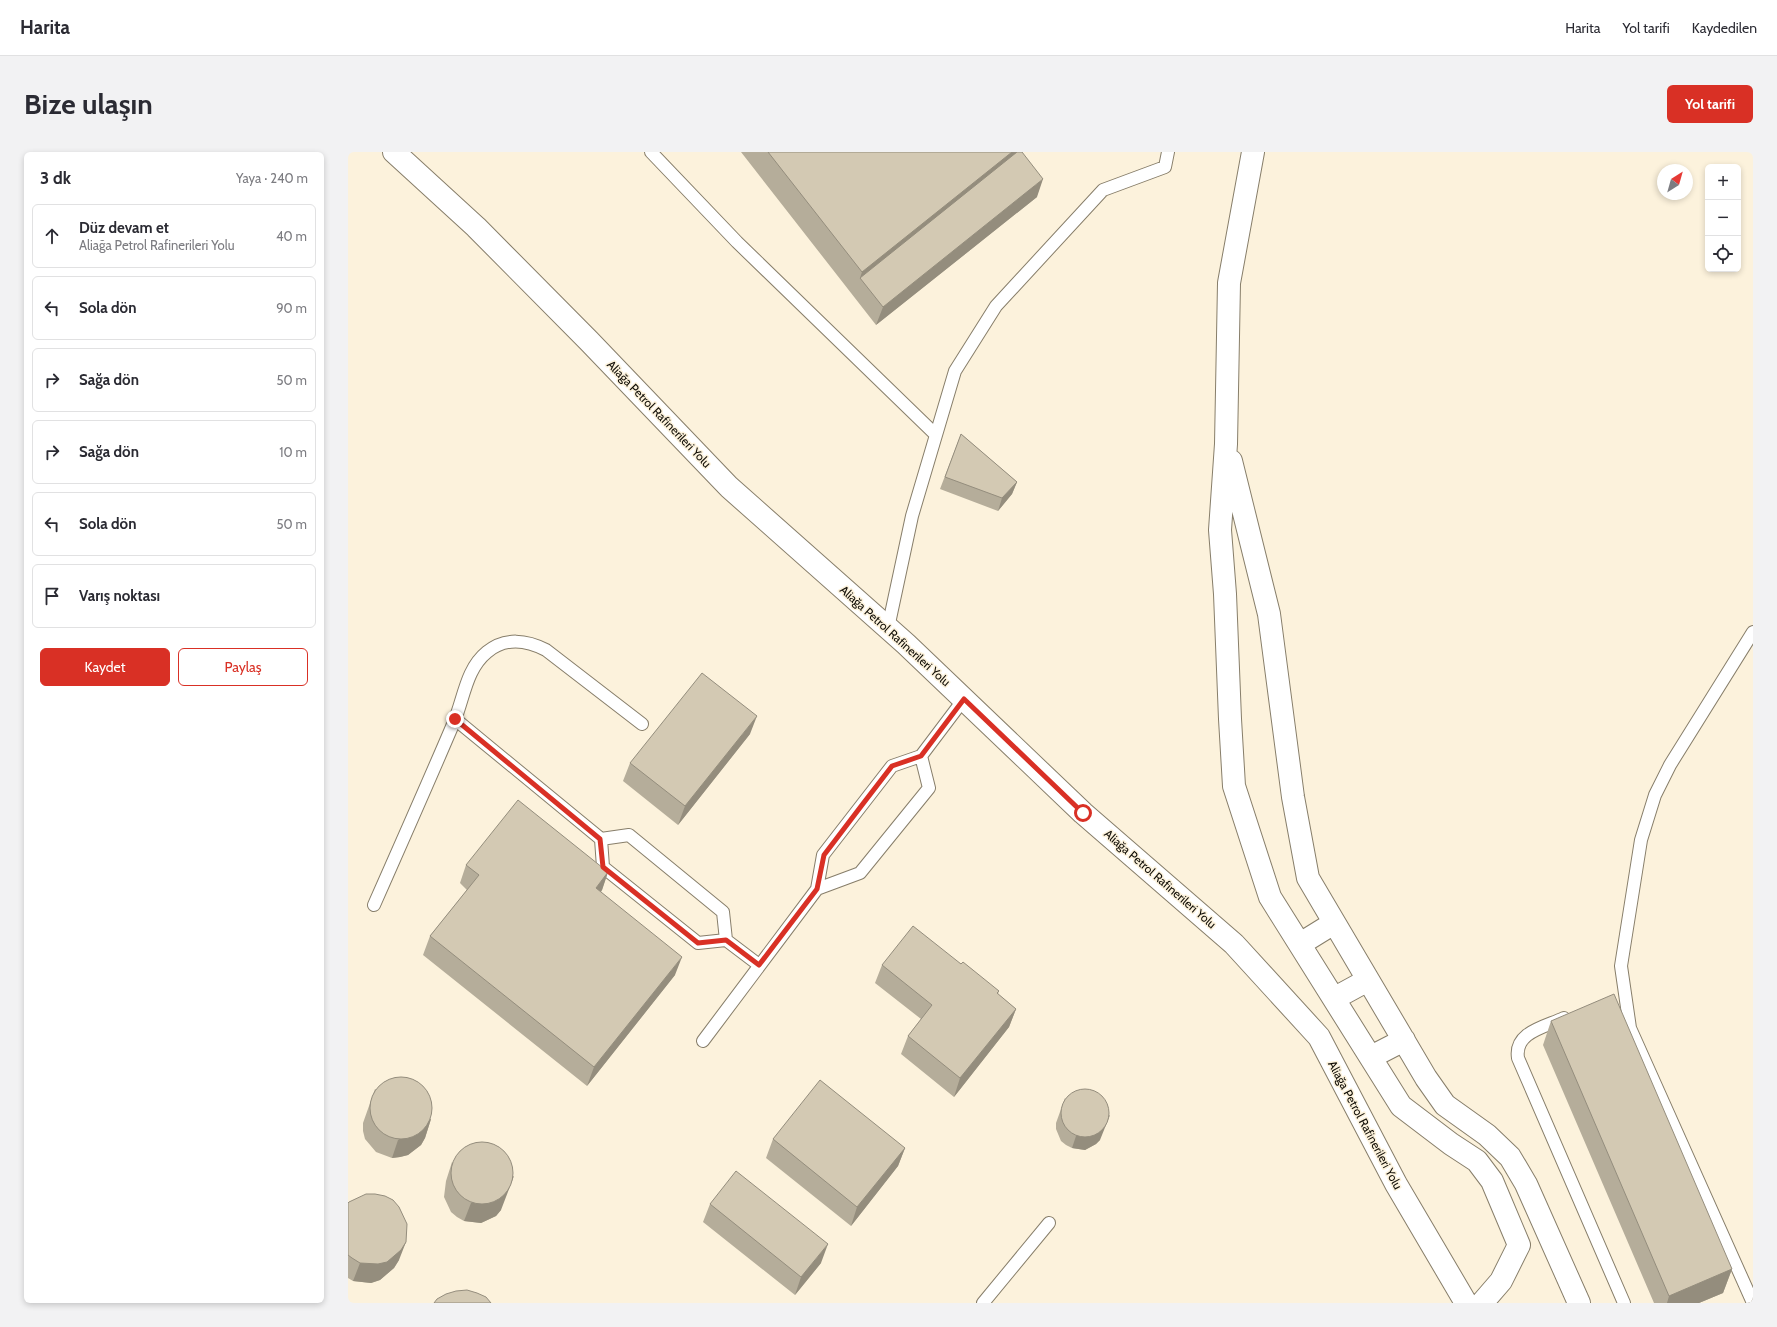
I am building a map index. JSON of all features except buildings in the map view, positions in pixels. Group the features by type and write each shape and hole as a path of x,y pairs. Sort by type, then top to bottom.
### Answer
{"street":[{"name":"Aliağa Petrol Rafinerileri Yolu","path":"394,152 476,227 589,341 729,487 888,628 1083,813 1234,944 1319,1037 1396,1184 1466,1303"},
{"path":"1253,152 1230,283 1226,444 1220,530 1225,594 1234,786 1270,897 1335,998 1401,1106 1450,1144 1477,1161 1492,1182 1518,1244 1501,1281 1482,1303"},
{"path":"1226,444 1269,614 1292,790 1308,878 1426,1078 1445,1105 1487,1135 1510,1157 1526,1184 1579,1303"},
{"path":"1300,944 1334,923"},
{"path":"1335,998 1368,980"},
{"path":"1371,1057 1404,1040"}],"lane":[{"path":"651,152 737,242 936,435"},
{"path":"888,628 912,516 955,371 996,306 1102,190 1165,167 1168,152"},
{"path":"1753,632 1670,765 1655,795 1641,840 1621,966 1621,994 1635,1041 1753,1303"},
{"path":"374,905 455,719 473,667 480,658 497,645 522,641 535,644 546,650 642,724"},
{"path":"703,1041 817,889 824,855 892,766 921,756 964,699"},
{"path":"455,719 600,839 603,867 698,943 726,940 759,965"},
{"path":"817,889 860,873 929,788 921,756"},
{"path":"600,839 629,835 723,912 726,940"},
{"path":"1573,1015 1523,1037 1517,1051 1518,1058 1624,1303"},
{"path":"983,1303 1049,1223"}],"route":[{"path":"455,719 600,839 603,867 698,943 726,940 759,965 817,889 824,855 892,766 921,756 964,699 1083,813"}]}
